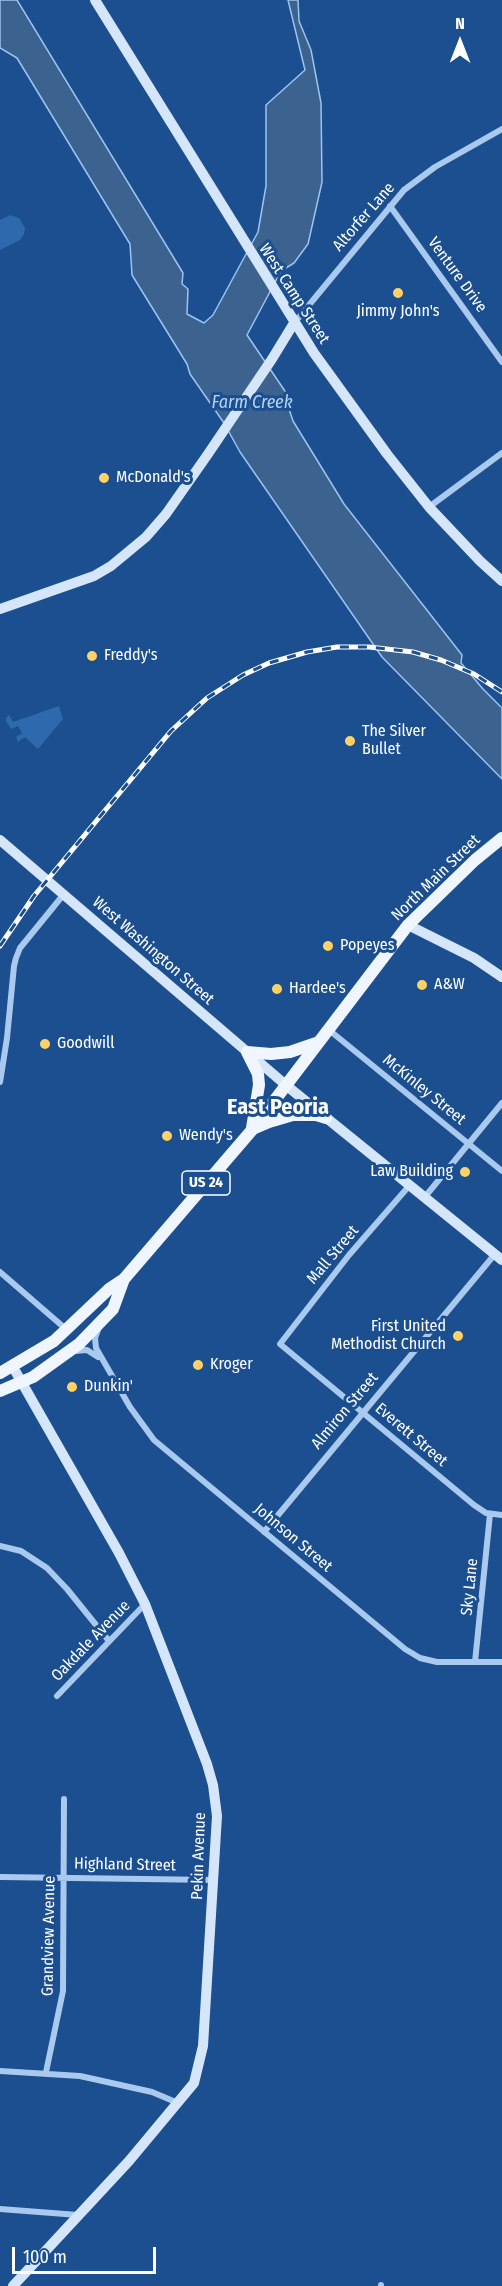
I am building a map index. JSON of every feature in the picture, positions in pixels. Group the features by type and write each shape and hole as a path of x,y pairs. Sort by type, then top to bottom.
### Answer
{"main road":[{"name":"North Main Street","path":"286,1086 408,925 475,860 502,838"},
{"path":"247,1052 271,1054 290,1052 320,1042"},
{"path":"247,1052 258,1074 259,1085 252,1130"},
{"name":"US 24","path":"0,1373 13,1367 67,1330 109,1289 124,1279 252,1130 286,1086"},
{"path":"252,1130 293,1115 316,1115 326,1118"},
{"name":"US 24","path":"0,1391 33,1377 61,1358 113,1309 124,1279"}],"street":[{"name":"West Camp Street","path":"95,0 314,353 387,454 429,507 502,582"},
{"name":"Altorfer Lane","path":"294,323 404,190 435,167 502,129"},
{"name":"Venture Drive","path":"390,206 502,362"},
{"path":"0,609 81,582 111,566 146,537 208,454 273,359 294,323"},
{"path":"429,507 502,453"},
{"name":"West Washington Street","path":"0,840 286,1086 498,1257"},
{"path":"0,1082 8,1038 14,966 20,948 64,894"},
{"path":"408,925 474,958 502,977"},
{"name":"McKinley Street","path":"330,1029 502,1171"},
{"path":"424,1198 502,1103"},
{"name":"Mall Street","path":"280,1344 349,1255 409,1186"},
{"name":"Almiron Street","path":"264,1532 362,1412 498,1257"},
{"path":"0,1272 67,1330"},
{"name":"Johnson Street","path":"103,1319 97,1332 95,1345 139,1420 154,1440 414,1656 437,1662 502,1662"},
{"name":"Everett Street","path":"280,1344 474,1505 490,1514 502,1515"},
{"name":"Johnson Street","path":"61,1358 73,1351 87,1350 95,1353 106,1366"},
{"name":"Pekin Avenue","path":"13,1367 145,1604 213,1785 217,1816 201,2057 194,2083 179,2103 13,2286"},
{"name":"Sky Lane","path":"475,1662 490,1514"},
{"path":"0,1545 21,1551 47,1568 67,1588 109,1641"},
{"name":"Oakdale Avenue","path":"57,1696 145,1604"},
{"name":"Grandview Avenue","path":"46,2072 63,1992 64,1799"},
{"name":"Highland Street","path":"0,1877 214,1880"},
{"path":"0,2071 46,2072 114,2082 152,2092 179,2103"},
{"path":"0,2209 79,2215"}],"shaded area":[{"path":"10,215 19,218 25,228 24,234 20,240 0,250 0,220"},
{"path":"59,706 63,719 38,749 25,737 18,742 16,737 22,733 18,726 11,729 6,721 9,715 13,722"}],"water":[{"name":"Farm Creek","path":"0,0 17,0 183,273 182,284 188,289 187,314 204,323 213,315 258,232 266,186 266,105 305,70 288,0 298,0 299,21 311,50 321,103 322,182 308,244 294,263 281,271 247,335 293,403 289,409 293,421 344,504 462,655 461,663 502,708 502,779 382,657 240,452 224,423 190,374 187,364 132,275 130,244 17,58 0,48"}],"railway":[{"path":"0,946 34,896 171,731 207,698 243,675 269,663 307,652 337,647 369,647 413,652 441,660 474,674 502,692"}],"place":[{"name":"Jimmy John's","path":"398,293"},
{"name":"McDonald's","path":"104,478"},
{"name":"Freddy's","path":"92,656"},
{"name":"The Silver Bullet","path":"350,741"},
{"name":"Popeyes","path":"328,946"},
{"name":"A&W","path":"422,985"},
{"name":"Hardee's","path":"277,989"},
{"name":"Goodwill","path":"45,1044"},
{"name":"Wendy's","path":"167,1136"},
{"name":"Law Building","path":"465,1172"},
{"name":"First United Methodist Church","path":"458,1336"},
{"name":"Kroger","path":"198,1365"},
{"name":"Dunkin'","path":"72,1387"}],"district":[{"name":"East Peoria","path":"278,1108"}]}
